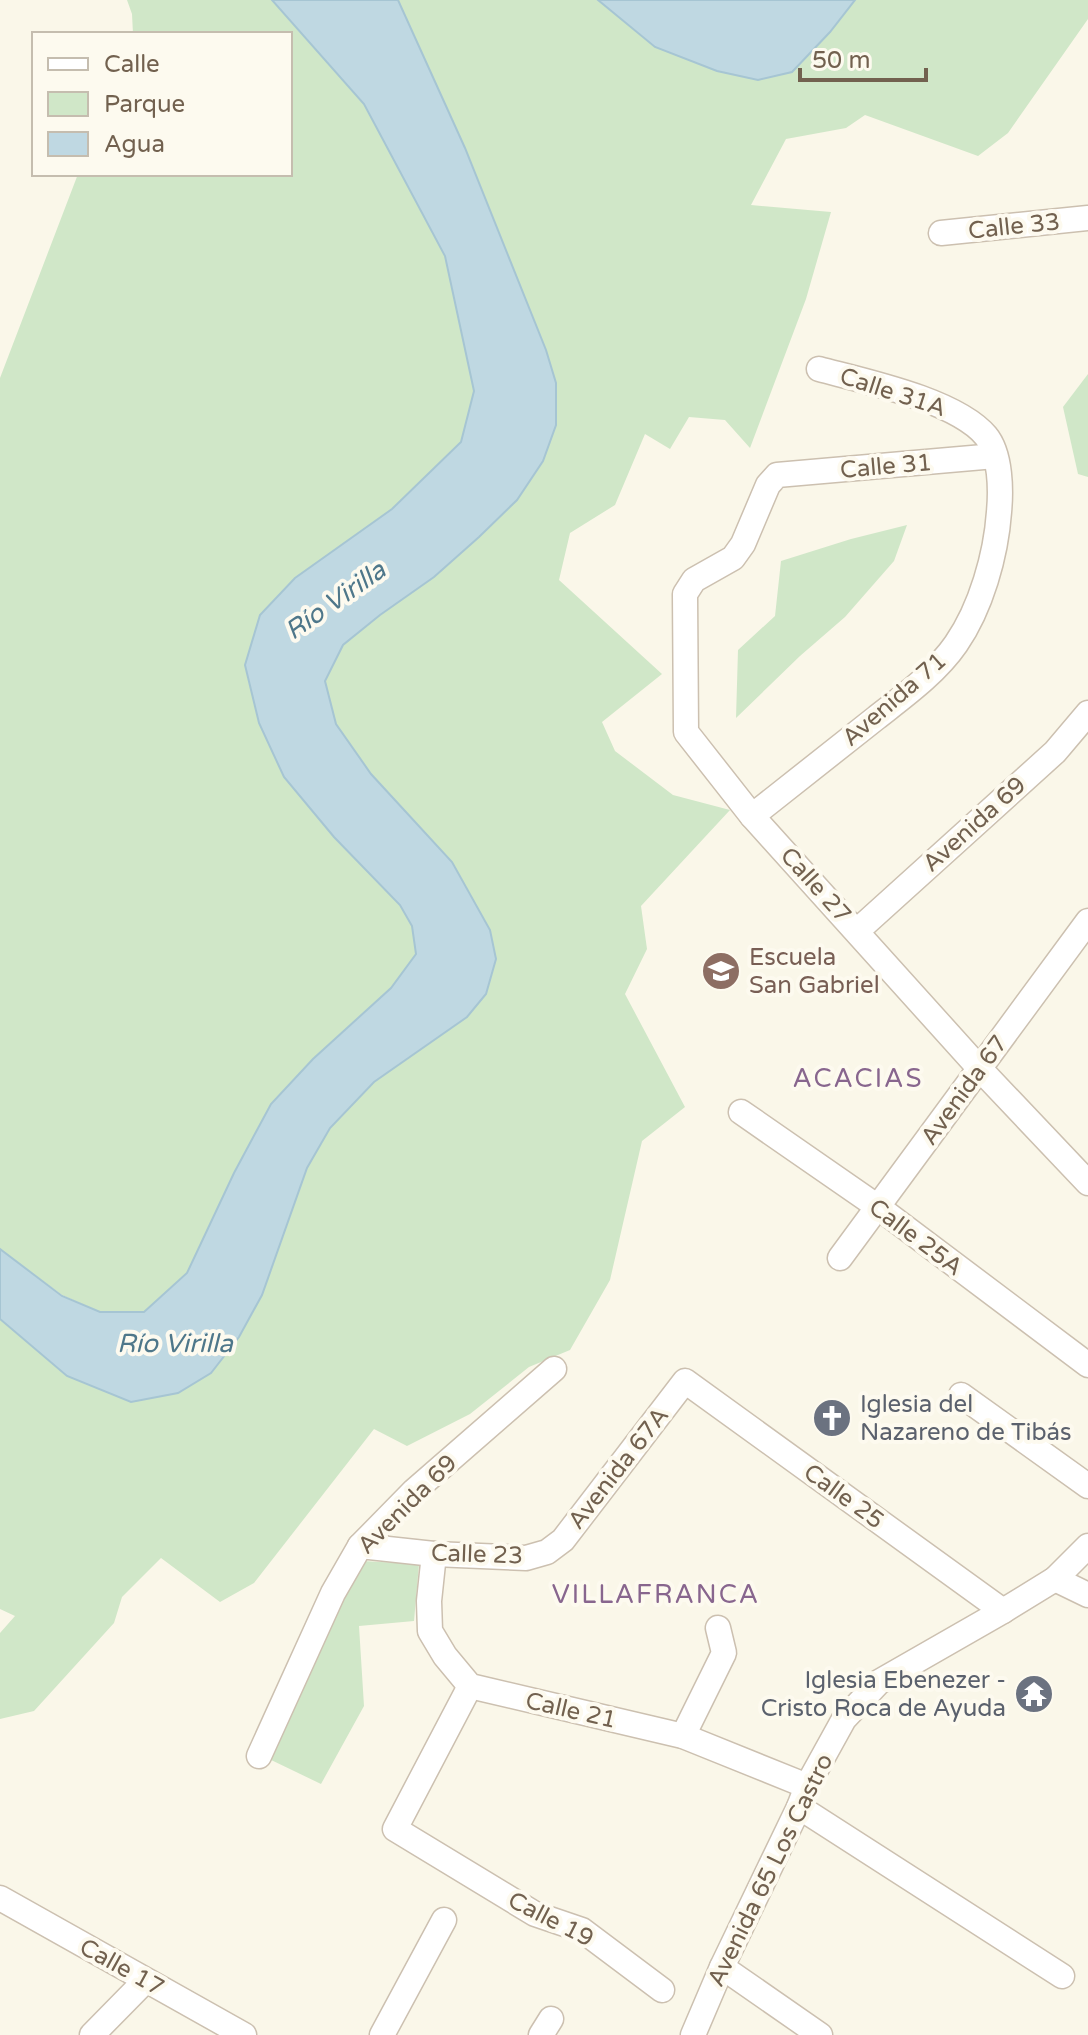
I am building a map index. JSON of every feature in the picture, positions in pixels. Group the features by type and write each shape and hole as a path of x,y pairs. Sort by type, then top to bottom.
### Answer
{"street":[{"name":"Calle 33","path":"941,233 1088,218"},
{"name":"Calle 31A","path":"819,369 907,393 957,413 987,437 995,456"},
{"name":"Calle 31","path":"694,580 733,558 743,544 768,485 777,475 995,456"},
{"name":"Avenida 71","path":"752,816 899,699 941,663 956,645 969,623 998,536 1001,490 995,456"},
{"name":"Calle 27","path":"694,580 685,594 686,732 752,816 980,1069 1088,1183"},
{"name":"Avenida 69","path":"857,931 1055,752 1088,713"},
{"name":"Avenida 67","path":"840,1258 1088,921"},
{"name":"Calle 25A","path":"741,1112 878,1207 1088,1365"},
{"name":"Avenida 69","path":"259,1756 333,1593 360,1546 414,1491 554,1369"},
{"name":"Avenida 67A","path":"547,1552 563,1540 685,1381"},
{"name":"Calle 25","path":"685,1381 1003,1611"},
{"path":"961,1395 1088,1486"},
{"name":"Calle 23","path":"360,1546 434,1554 526,1558 547,1552"},
{"name":"Avenida 65 Los Castro","path":"693,2035 803,1797 844,1719 879,1682 1055,1579 1088,1546"},
{"path":"434,1554 429,1601 430,1631 445,1656 470,1686"},
{"path":"1055,1579 1088,1595"},
{"path":"683,1736 724,1653 718,1628"},
{"name":"Calle 21","path":"470,1686 683,1736 803,1797 1062,1976"},
{"name":"Calle 19","path":"470,1686 395,1829 535,1914 582,1930 662,1990"},
{"name":"Calle 17","path":"0,1898 244,2035"},
{"path":"382,2035 444,1920"},
{"path":"722,1967 820,2035"},
{"path":"92,2035 145,1981"}],"green space":[{"path":"127,0 272,0 364,104 445,256 474,391 461,442 392,509 295,578 284,777 334,837 400,905 413,926 416,954 391,988 313,1059 271,1104 234,1173 187,1274 144,1312 100,1312 62,1295 0,1249 0,378 77,176 292,176 292,32 133,32"},
{"path":"398,0 598,0 655,47 792,72 855,0 1088,0 1088,19 1008,133 978,156 865,115 846,128 786,139 751,205 831,212 806,299 750,448 725,420 689,417 670,449 645,434 615,505 570,533 559,580 662,674 602,722 615,751 673,795 730,810 641,906 647,949 625,994 685,1107 642,1141 610,1280 570,1350 529,1367 470,1414 407,1446 374,1429 254,1583 220,1602 161,1558 122,1597 114,1623 34,1711 0,1719 0,1633 15,1616 0,1609 0,1319 67,1376 262,1295 307,1168 330,1128 374,1082 417,1051 490,930 451,862 371,774 336,724 325,681 343,645 434,577 479,537 556,383 546,350 465,148"},
{"path":"1088,374 1088,477 1078,474 1063,407"},
{"path":"907,525 894,561 845,617 736,718 738,650 775,616 781,561"},
{"path":"362,1561 419,1564 414,1621 359,1626 364,1706 321,1784 267,1758"}],"water":[{"name":"Río Virilla","path":"272,0 398,0 465,148 546,350 556,383 556,425 543,461 517,500 434,577 343,645 325,681 336,724 371,774 452,862 490,930 496,959 486,994 467,1017 374,1082 330,1128 307,1168 262,1295 239,1337 211,1373 178,1393 131,1402 67,1376 0,1319 0,1249 62,1296 100,1312 144,1312 187,1273 234,1173 271,1104 313,1059 391,988 416,954 412,926 400,905 334,837 284,777 259,723 245,665 260,615 295,578 392,509 461,442 474,391 445,256 364,104"},
{"path":"598,0 855,0 792,72 758,80 717,71 655,47"}],"place":[{"name":"Escuela San Gabriel","path":"721,971"},
{"name":"Iglesia del Nazareno de Tibás","path":"832,1418"},
{"name":"Iglesia Ebenezer - Cristo Roca de Ayuda","path":"1034,1694"}],"district":[{"name":"ACACIAS","path":"858,1078"},
{"name":"VILLAFRANCA","path":"656,1594"}]}
